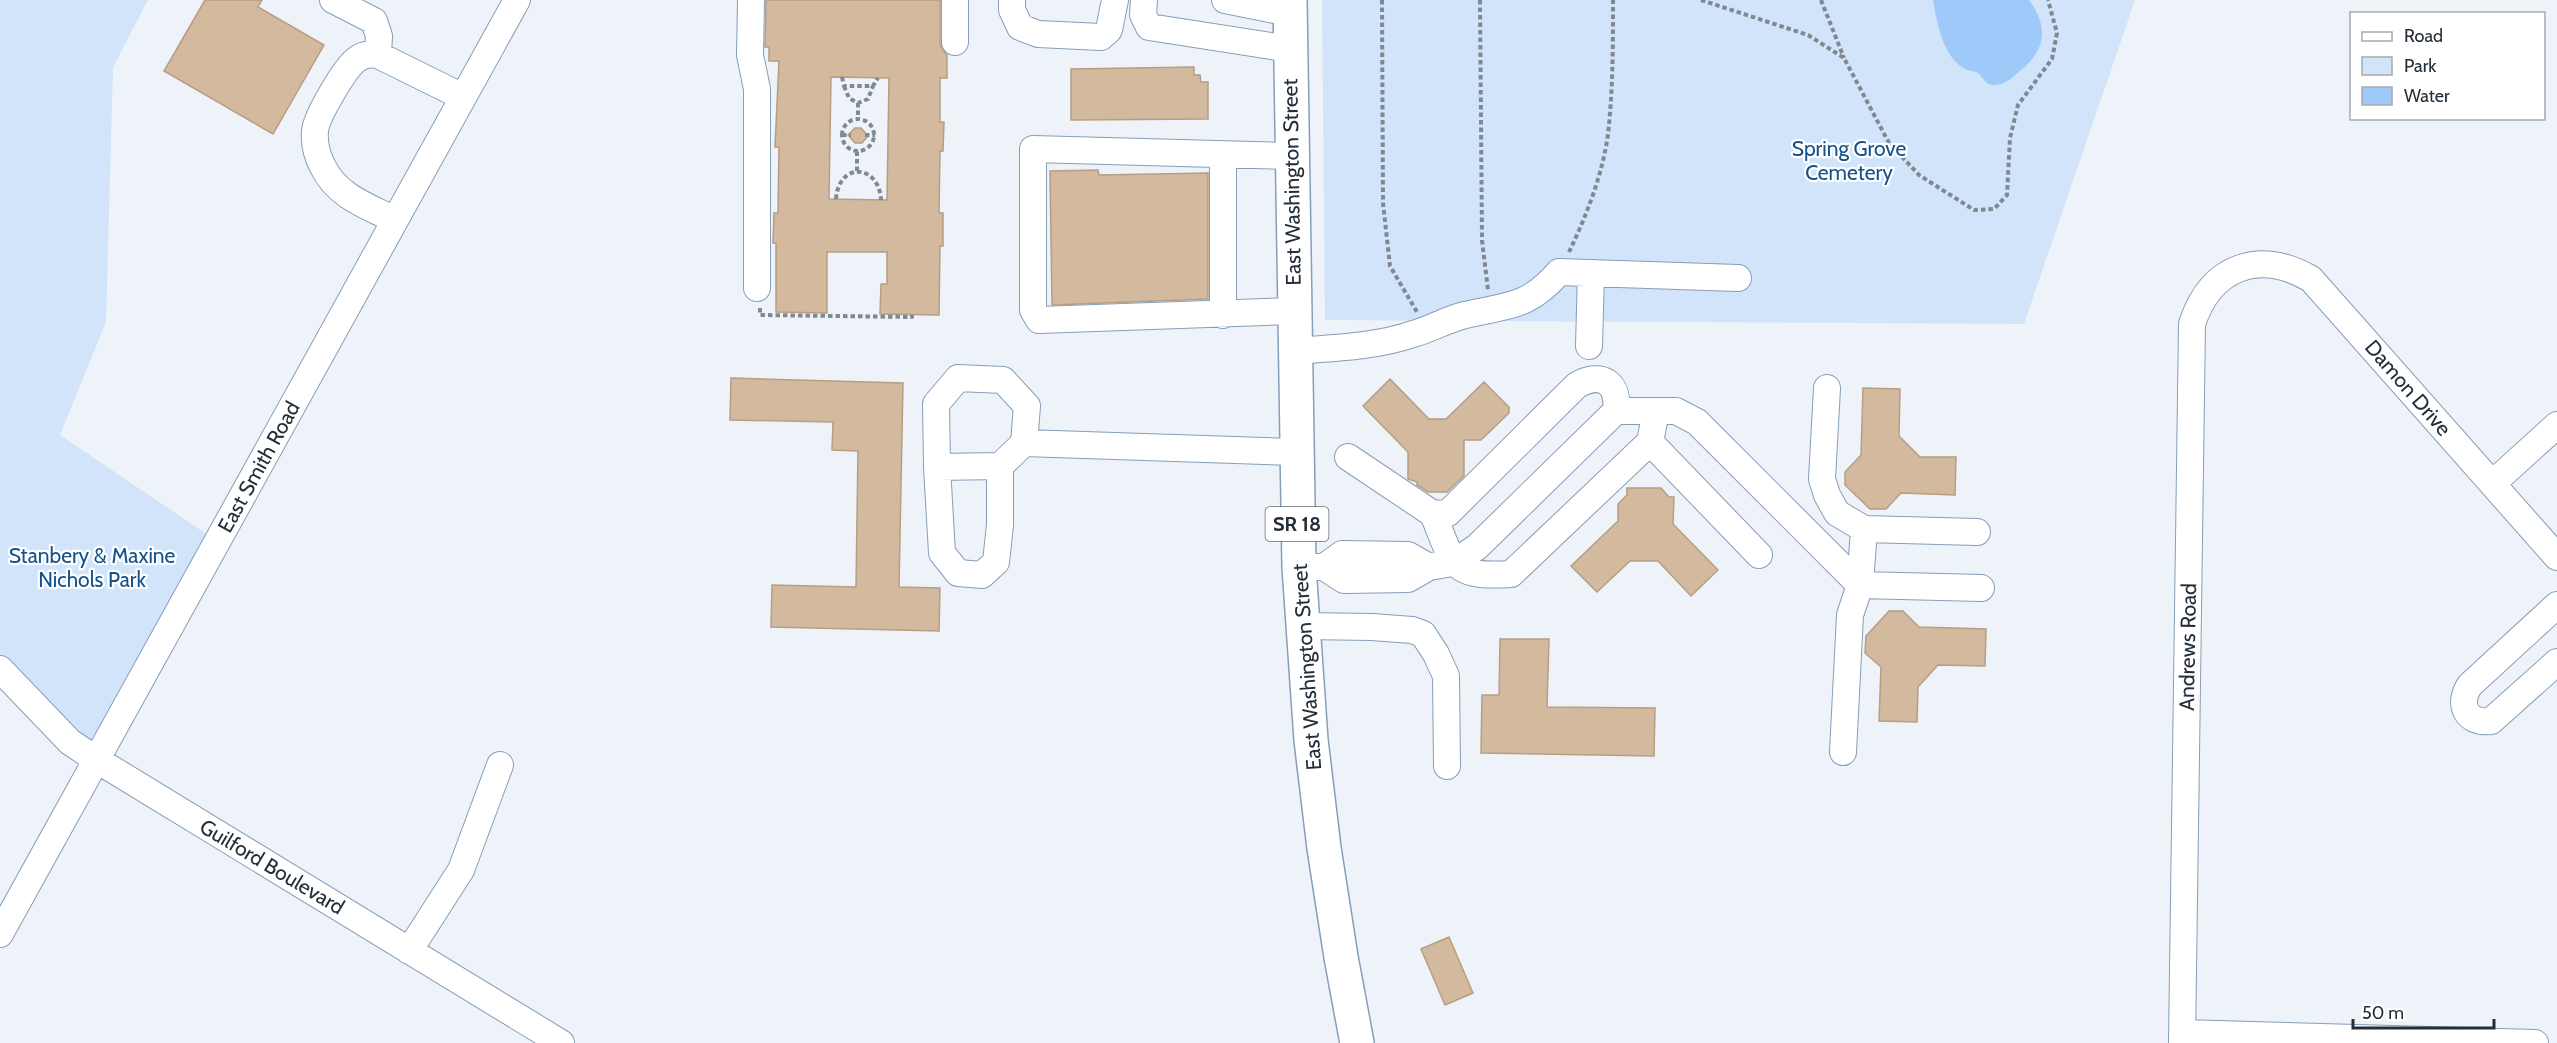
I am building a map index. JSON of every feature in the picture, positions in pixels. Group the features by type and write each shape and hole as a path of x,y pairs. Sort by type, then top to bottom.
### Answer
{"highway":[{"name":"East Washington Street","path":"1290,6 1296,452 1312,567 1303,626 1311,740 1324,848 1357,1043"}],"street":[{"path":"333,0 374,21 379,36 378,55"},
{"path":"751,0 750,55 757,89 757,288"},
{"path":"955,0 955,42"},
{"path":"1012,0 1012,10 1020,27 1038,34 1101,38 1109,30 1115,0"},
{"path":"1144,0 1143,15 1149,27 1290,50"},
{"path":"1226,0 1290,6"},
{"name":"East Smith Road","path":"0,934 463,97 512,2"},
{"path":"395,220 343,194 322,166 315,147 315,128 355,60 368,54 378,55 463,97"},
{"path":"1292,156 1033,149 1033,310 1039,320 1294,312"},
{"path":"1223,155 1224,315"},
{"name":"Damon Drive","path":"2236,269 2255,264 2276,264 2294,269 2312,279 2557,557"},
{"name":"Andrews Road","path":"2182,1038 2192,324 2198,306 2209,289 2222,277 2236,269"},
{"path":"1294,351 1370,345 1430,328 1464,315 1527,301 1551,282 1559,272 1738,278"},
{"path":"1589,346 1591,273"},
{"path":"937,467 1000,466 1024,443 1027,406 1003,380 958,378 936,404 937,467 942,553 958,573 982,575 996,562 1000,525 1000,466"},
{"path":"1312,567 1344,580 1408,579 1477,547 1616,411 1618,399 1611,385 1602,380 1589,378 1577,385 1448,513 1434,514 1348,457"},
{"path":"1827,388 1822,479 1827,495 1837,513 1853,525 1864,529 1977,532"},
{"path":"1616,411 1676,411 1697,422 1860,585 1981,588"},
{"path":"1441,565 1485,576 1511,574 1650,442 1656,411"},
{"path":"2493,483 2557,425"},
{"path":"1650,442 1759,555"},
{"path":"1024,443 1296,452"},
{"path":"1434,514 1441,565"},
{"path":"1844,752 1850,615 1860,585 1864,529"},
{"path":"2557,605 2470,685 2463,698 2466,713 2479,722 2491,721 2557,662"},
{"path":"1303,626 1372,627 1412,630 1423,634 1446,676 1447,766"},
{"name":"Guilford Boulevard","path":"0,669 70,742 561,1043"},
{"path":"409,951 461,870 500,765"},
{"path":"2182,1038 2535,1043"}],"path":[{"path":"1382,0 1383,204 1390,266 1412,306 1430,328"},
{"path":"1480,0 1482,240 1490,311"},
{"path":"1559,272 1590,203 1608,136 1613,54 1613,0"},
{"path":"1701,0 1808,35 1844,57"},
{"path":"1821,0 1844,57 1889,143 1919,175 1974,210 1994,209 2007,195 2010,138 2018,105 2052,59 2057,33 2048,0"},
{"path":"842,77 849,98 858,102 868,99 878,78"},
{"path":"844,86 873,86"},
{"path":"858,102 858,119"},
{"path":"858,119 868,122 874,135 867,149 857,151 847,147 842,135 848,122 858,119"},
{"path":"842,135 851,135"},
{"path":"866,135 874,135"},
{"path":"857,151 857,171"},
{"path":"836,199 839,183 844,177 857,171 869,175 876,181 881,200"},
{"path":"757,288 760,291 760,315 912,317 912,315"}],"green space":[{"name":"Stanbery & Maxine Nichols Park","path":"0,0 148,0 113,67 106,322 60,435 214,539 94,754 0,661"},
{"name":"Spring Grove Cemetery","path":"1322,0 2135,0 2024,324 1325,320"}],"water":[{"path":"1933,0 2029,0 2040,20 2042,38 2040,46 2029,63 2012,78 1992,85 1978,73 1957,64 1951,56 1942,39"}],"building":[{"path":"205,0 262,0 258,7 324,45 273,134 164,71"},
{"path":"766,0 940,0 940,42 947,55 947,78 940,78 940,122 944,122 943,151 940,151 939,213 943,213 943,246 940,246 939,315 880,314 881,284 887,284 887,252 827,252 827,313 776,312 776,243 773,243 774,213 778,213 779,147 775,147 779,61 769,61 769,47 765,47","holes":["831,77 889,78 887,200 829,199"]},
{"path":"1194,67 1194,75 1200,75 1201,82 1208,82 1208,119 1071,120 1071,69"},
{"path":"855,128 861,128 868,136 862,143 855,143 848,135"},
{"path":"1098,170 1099,175 1208,173 1208,299 1052,305 1050,171"},
{"path":"731,378 903,383 899,587 940,588 939,631 771,627 772,585 856,587 858,451 832,450 833,422 730,420"},
{"path":"1390,379 1429,419 1446,419 1484,382 1509,407 1509,413 1481,440 1464,440 1464,476 1447,492 1428,492 1417,485 1417,482 1408,479 1408,452 1363,406"},
{"path":"1863,388 1900,389 1899,436 1920,457 1956,457 1955,495 1901,493 1886,509 1870,509 1845,485 1845,472 1861,455"},
{"path":"1627,488 1661,488 1669,497 1674,497 1673,524 1718,570 1691,596 1658,561 1630,561 1597,592 1571,566 1618,521 1618,504 1627,495"},
{"path":"1889,611 1903,611 1919,627 1986,629 1985,666 1938,665 1918,687 1917,722 1879,721 1881,667 1865,653 1866,636"},
{"path":"1500,639 1549,639 1547,707 1655,708 1654,756 1481,753 1482,695 1499,695"},
{"path":"1449,937 1473,993 1445,1005 1421,949"}]}
